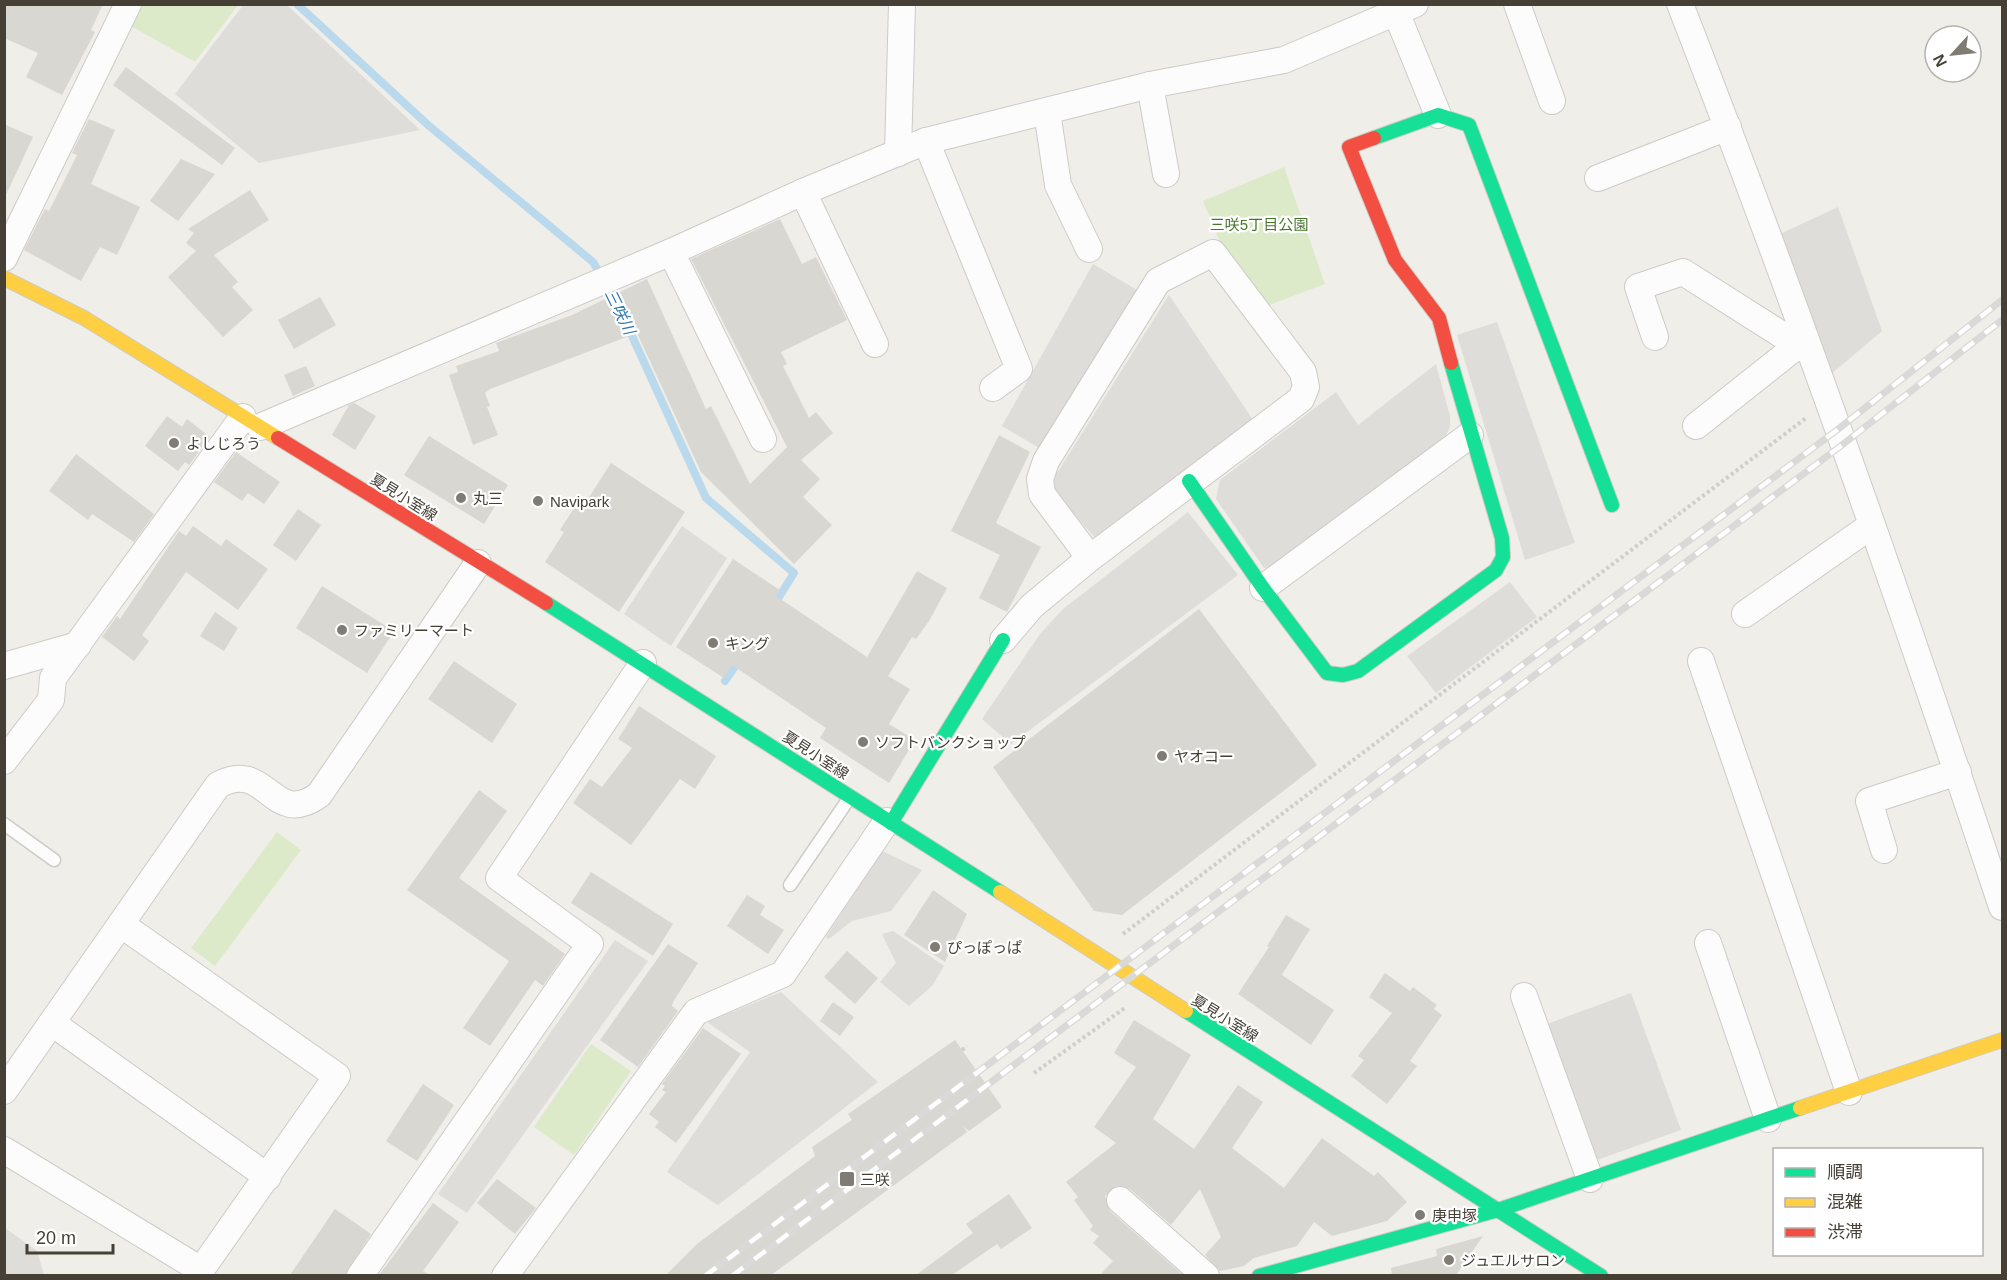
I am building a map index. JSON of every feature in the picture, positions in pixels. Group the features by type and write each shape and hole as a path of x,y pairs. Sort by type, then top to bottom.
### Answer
{"street":[{"path":"4,258 128,4"},
{"path":"898,153 902,4"},
{"path":"1517,4 1552,101"},
{"path":"1680,4 1728,127 1803,348 1827,402 1872,525 1958,772 2002,907"},
{"path":"4,761 51,700 54,678 78,645 251,422 671,252 803,192 926,141 1150,85 1284,60 1405,8 1438,115"},
{"path":"1150,85 1166,174"},
{"path":"1047,112 1058,184 1089,249"},
{"path":"1189,481 1263,588 1327,673 1344,675 1358,671 1496,570 1503,557 1502,538 1470,435 1439,318 1395,260 1349,147 1438,115 1469,125 1612,506"},
{"path":"1598,178 1728,127"},
{"path":"926,141 1019,369 993,388"},
{"path":"803,192 875,344"},
{"path":"671,252 763,439"},
{"path":"505,1275 696,1012 783,974 889,822 1003,640 1032,606 1189,481 1301,399 1306,387 1303,372 1213,253 1158,281 1046,461 1040,479 1042,494 1090,558"},
{"path":"1655,337 1638,287 1683,272 1803,348"},
{"name":"夏見小室線","path":"4,278 84,318 478,563 644,663 889,822 1601,1275"},
{"path":"1696,426 1803,348"},
{"path":"1263,588 1470,435"},
{"path":"1745,614 1872,525"},
{"path":"4,1090 122,925 218,785 231,778 244,777 258,784 286,805 296,807 319,795 478,563"},
{"path":"4,666 78,645"},
{"path":"1701,661 1849,1092"},
{"path":"360,1275 590,944 499,878 644,663"},
{"path":"1884,850 1869,801 1958,772"},
{"path":"4,1150 201,1270 337,1076 122,925"},
{"path":"1708,943 1768,1119"},
{"path":"1524,996 1590,1179"},
{"path":"52,1023 268,1177"},
{"path":"1259,1275 1310,1269 1498,1210 2002,1040"},
{"path":"1120,1200 1206,1275"}],"lane":[{"path":"790,885 850,797"},
{"path":"4,824 54,860"}],"path":[{"path":"1118,938 1827,402"},
{"path":"1034,1073 1130,1004"},
{"path":"962,1050 967,1046"}],"green space":[{"path":"141,5 238,5 195,62 131,26"},
{"name":"三咲5丁目公園","path":"1284,167 1325,284 1267,306 1220,242 1203,201"},
{"path":"277,832 301,850 215,966 191,948"},
{"path":"591,1044 631,1071 574,1155 534,1127"}],"shaded area":[{"path":"244,4 287,5 420,130 259,163 175,94"},
{"path":"1838,207 1882,331 1830,375 1778,235"},
{"path":"1093,264 1137,290 1039,448 1002,426"},
{"path":"1169,295 1253,420 1096,539 1055,492 1054,478"},
{"path":"1497,322 1575,543 1525,560 1457,335"},
{"path":"1436,364 1450,416 1450,427 1445,437 1379,493 1277,566 1264,568 1216,499 1220,480 1336,392 1358,425"},
{"path":"1188,512 1238,575 1011,744 982,719 1040,634 1063,609"},
{"path":"682,526 727,558 671,646 624,614"},
{"path":"1510,582 1537,617 1436,693 1407,656"},
{"path":"882,851 922,870 891,911 852,921 829,939 826,937"},
{"path":"893,931 944,966 932,986 909,1006 880,982 896,963 882,934"},
{"path":"615,940 648,961 467,1213 438,1194"},
{"path":"781,992 878,1082 718,1205 667,1172 750,1052 707,1022"},
{"path":"1631,993 1681,1130 1597,1160 1547,1024"},
{"path":"5,1228 37,1251 44,1275 5,1275"}],"building":[{"path":"4,4 103,4 91,30 95,32 62,95 26,77 38,53 4,38"},
{"path":"126,67 235,148 222,165 113,85"},
{"path":"89,119 115,130 91,184 140,207 117,255 100,247 81,281 24,250 45,209 49,211 77,155 72,153"},
{"path":"4,124 33,137 4,199"},
{"path":"181,159 215,174 178,221 150,201"},
{"path":"250,190 269,220 214,255 238,282 232,287 253,310 223,337 168,277 196,251 186,243 194,233 188,229"},
{"path":"780,219 802,264 816,257 847,320 781,352 787,364 783,366 809,418 816,412 833,433 801,460 820,479 803,497 832,525 794,564 701,472 637,333 490,389 485,393 490,406 487,407 498,435 473,445 449,375 458,372 456,366 499,351 496,343 572,315 647,279 706,409 711,406 750,484 787,447 691,259"},
{"path":"320,297 336,325 294,349 278,320"},
{"path":"306,366 315,386 293,396 284,375"},
{"path":"354,403 376,416 355,450 332,435 349,405"},
{"path":"167,416 182,427 187,419 210,437 189,465 185,462 178,471 145,446"},
{"path":"999,435 1030,452 996,523 1041,547 1007,612 979,598 1000,555 951,531"},
{"path":"429,436 508,485 484,524 404,475"},
{"path":"236,452 280,482 264,504 248,493 242,501 214,482"},
{"path":"76,454 154,514 134,542 92,514 88,520 49,491"},
{"path":"611,463 685,512 619,612 545,562 564,532 560,530 578,502 584,505"},
{"path":"298,509 321,525 296,561 273,545"},
{"path":"193,526 221,546 226,539 268,569 238,610 186,572 142,635 149,641 134,661 102,637 117,616 120,619 179,531 186,536"},
{"path":"733,559 780,590 776,596 867,657 917,571 947,588 929,621 916,639 912,637 888,676 910,689 889,724 915,740 889,783 820,738 826,728 732,665 724,678 676,647"},
{"path":"322,586 394,631 367,673 296,628"},
{"path":"1199,609 1317,765 1122,915 1094,911 993,767"},
{"path":"215,612 238,628 224,651 200,636"},
{"path":"454,661 517,704 492,743 428,699"},
{"path":"639,706 716,756 695,789 680,779 631,845 573,803 590,779 602,787 632,748 618,739"},
{"path":"479,790 507,811 459,878 565,954 543,986 535,980 490,1046 463,1028 509,961 407,890"},
{"path":"591,872 673,924 653,956 571,903"},
{"path":"933,890 967,914 945,962 904,935"},
{"path":"747,895 765,906 760,915 784,930 768,954 727,926"},
{"path":"1286,915 1310,929 1282,975 1334,1010 1311,1045 1238,994 1269,947 1267,946"},
{"path":"668,944 698,963 673,1002 672,1006 678,1011 638,1067 600,1040"},
{"path":"847,951 878,978 855,1004 824,977"},
{"path":"1385,973 1410,991 1413,987 1437,1005 1434,1009 1442,1015 1410,1061 1417,1066 1387,1104 1351,1076 1364,1060 1358,1056 1392,1013 1369,997"},
{"path":"833,1002 854,1017 840,1036 820,1021"},
{"path":"1134,1020 1191,1055 1153,1119 1194,1149 1238,1085 1263,1102 1232,1148 1284,1188 1322,1138 1374,1176 1378,1172 1407,1202 1387,1221 1332,1236 1314,1222 1297,1246 1254,1258 1244,1266 1220,1271 1205,1255 1221,1237 1200,1189 1171,1225 1130,1189 1116,1186 1105,1196 1110,1211 1183,1275 1100,1275 1113,1261 1093,1243 1099,1236 1090,1230 1093,1226 1074,1200 1078,1197 1066,1182 1116,1143 1094,1127 1136,1067 1114,1053"},
{"path":"703,1028 741,1054 676,1143 655,1127 659,1122 649,1114 666,1092 662,1090 665,1086 662,1084"},
{"path":"955,1040 1002,1107 969,1131 963,1126 967,1132 771,1275 666,1275 697,1244 815,1156 812,1147 852,1120 848,1114"},
{"path":"423,1084 454,1105 417,1161 386,1141"},
{"path":"497,1179 536,1208 515,1234 477,1203"},
{"path":"1009,1194 1032,1228 1001,1249 997,1244 952,1275 916,1275 973,1233 966,1224"},
{"path":"433,1203 459,1222 423,1271 430,1275 379,1275"},
{"path":"335,1209 371,1234 345,1275 290,1275"},
{"path":"1483,1236 1456,1275 1392,1275 1391,1268 1437,1256 1436,1249"}],"waterway":[{"name":"三咲川","path":"297,4 428,125 593,262 618,305"},
{"name":"三咲川","path":"627,325 706,498 794,573 774,605"},
{"name":"三咲川","path":"725,681 740,659"}],"railway":[{"path":"705,1276 1837,430 2002,300"},
{"path":"732,1276 1842,445 2002,320"}],"traffic: fast":[{"path":"1374,138 1438,115 1469,125 1612,505"},
{"path":"1189,481 1263,588 1327,673 1343,675 1358,671 1496,570 1503,557 1502,538 1451,363"},
{"path":"546,603 1000,892"},
{"path":"891,823 1003,640"},
{"path":"1186,1011 1601,1276"},
{"path":"1259,1276 1498,1210 1800,1108"}],"traffic: slow":[{"path":"4,278 84,318 278,438"},
{"path":"1000,892 1186,1011"},
{"path":"1800,1108 2002,1040"}],"traffic: jam":[{"path":"1374,138 1349,147 1395,260 1439,318 1451,363"},
{"path":"278,438 546,603"}],"place":[{"name":"よしじろう","path":"174,443"},
{"name":"丸三","path":"461,498"},
{"name":"Navipark","path":"538,501"},
{"name":"ファミリーマート","path":"342,630"},
{"name":"キング","path":"713,643"},
{"name":"ソフトバンクショップ","path":"863,742"},
{"name":"ヤオコー","path":"1162,756"},
{"name":"ぴっぽっぱ","path":"935,947"},
{"name":"三咲","path":"847,1179"},
{"name":"庚申塚","path":"1420,1215"},
{"name":"ジュエルサロン","path":"1449,1260"}]}
